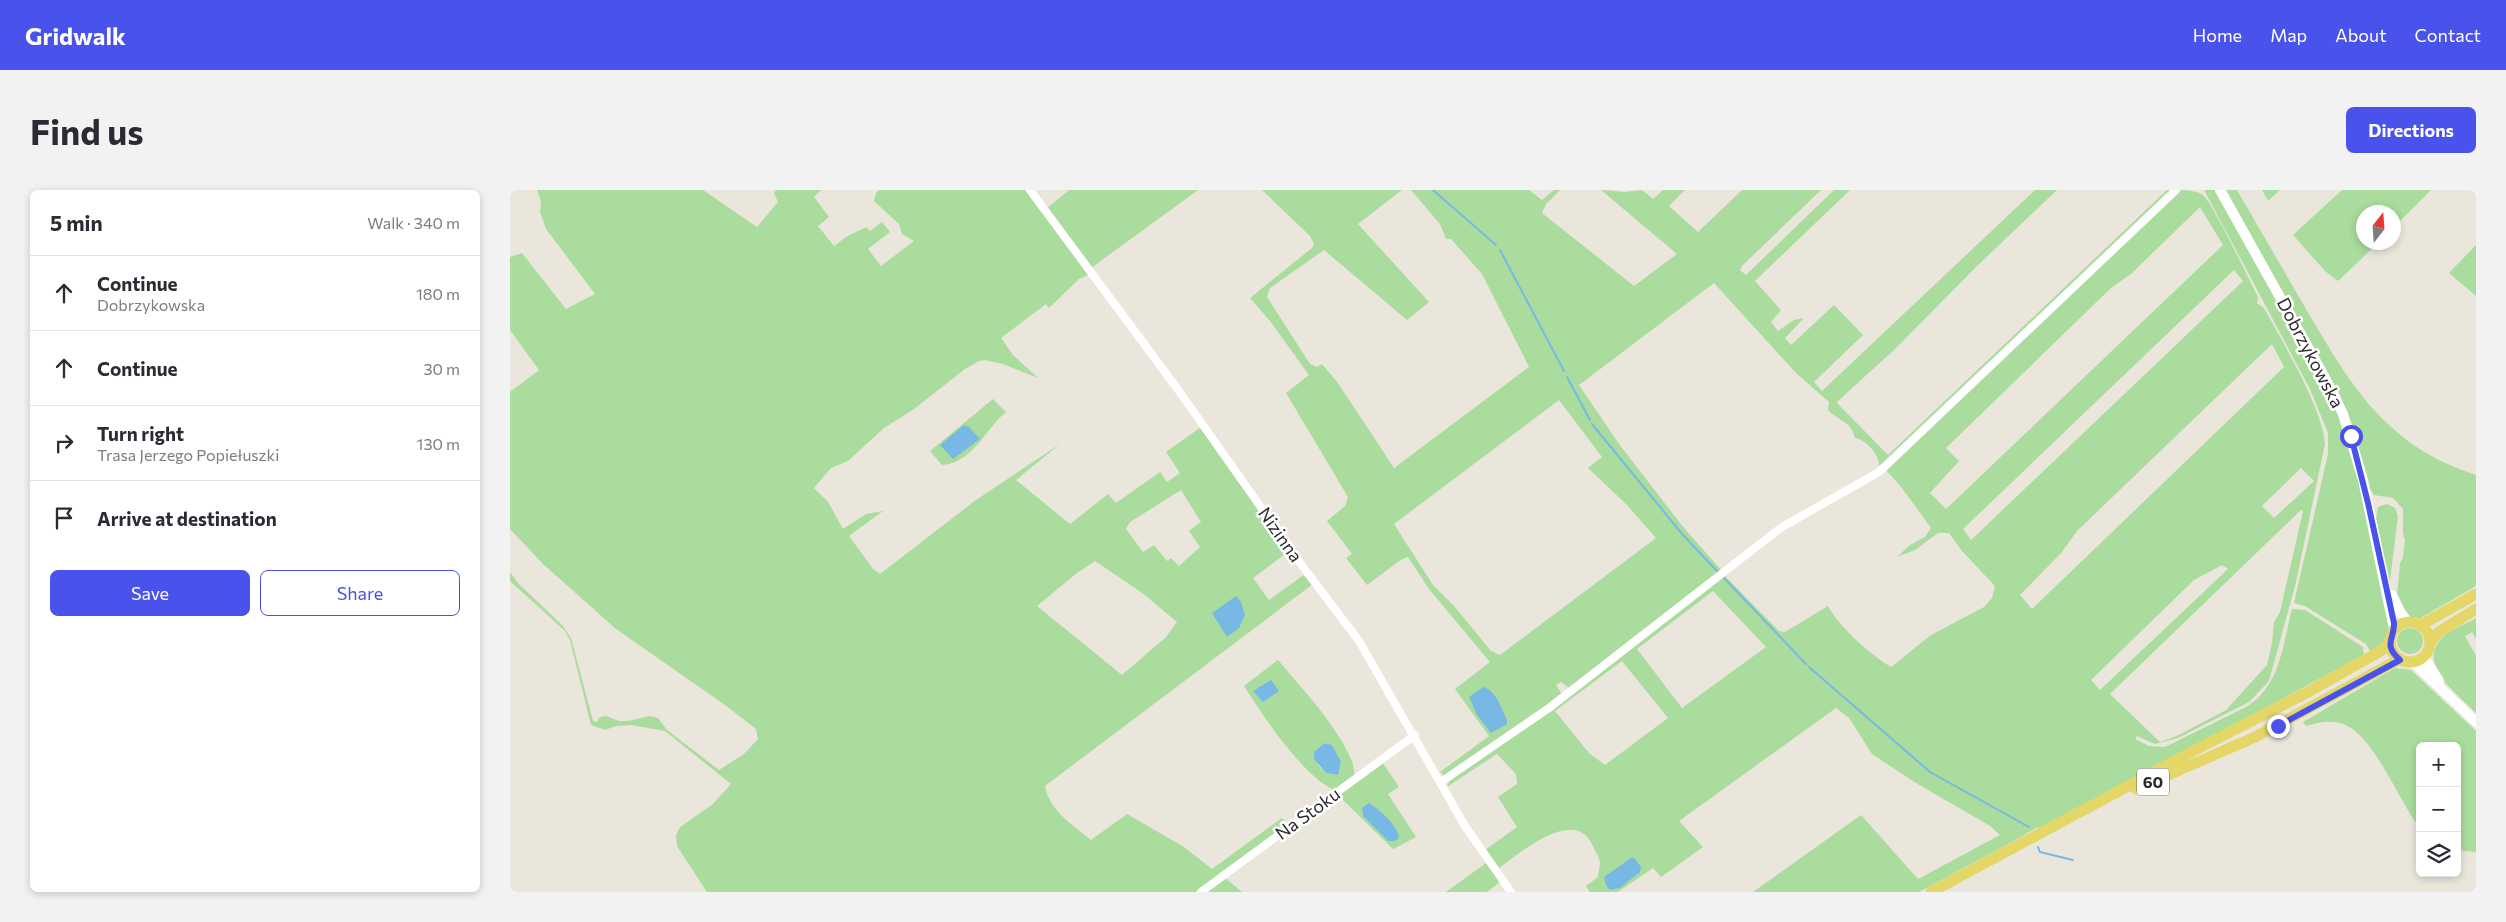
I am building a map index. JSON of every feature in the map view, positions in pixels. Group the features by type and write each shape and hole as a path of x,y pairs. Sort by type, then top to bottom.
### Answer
{"main road":[{"name":"Dobrzykowska","path":"2220,190 2320,368 2343,414 2359,464 2386,584 2394,629"},
{"name":"Dobrzykowska","path":"2386,584 2401,613 2408,622"},
{"path":"2421,625 2476,594"},
{"path":"2430,642 2428,632 2421,625 2408,622 2394,629 2390,642 2394,655 2400,660 2413,662 2424,657 2430,642 2439,632 2476,609"},
{"name":"60","path":"1931,892 2137,781 2326,683 2384,649 2390,642"},
{"path":"2424,657 2446,692"},
{"name":"60","path":"2088,809 2255,737 2400,660"},
{"path":"2413,662 2476,722"}],"street":[{"name":"Nizinna","path":"1030,190 1179,390 1303,567 1359,640 1470,834 1511,892"},
{"path":"1441,782 1549,708 1782,527 1879,472 2176,190"},
{"name":"Na Stoku","path":"1201,892 1415,735"}],"green space":[{"path":"537,190 703,190 757,227 778,202 774,193 776,190 821,190 814,197 829,217 818,226 834,246 846,237 866,227 870,231 882,222 890,232 868,249 881,266 914,241 902,234 899,224 874,201 879,190 1026,190 1088,275 1079,279 1049,308 1046,304 1001,338 1013,355 1038,378 1003,364 985,360 979,361 965,369 914,409 884,428 848,461 831,468 814,488 828,502 843,529 866,514 883,511 849,536 873,569 880,574 976,500 1060,444 1016,480 1070,524 1108,494 1116,503 1160,472 1167,482 1180,473 1166,452 1201,427 1288,552 1253,578 1269,600 1305,574 1313,584 1045,786 1047,794 1056,810 1091,840 1127,814 1184,847 1212,869 1282,818 1288,825 1198,892 707,892 677,846 676,835 680,827 713,804 731,784 665,731 631,725 616,726 605,730 591,725 570,640 565,631 510,581 510,572 518,583 562,625 571,638 593,721 597,722 600,717 606,716 619,721 650,716 658,718 667,730 719,770 744,754 758,739 756,729 725,705 616,629 543,564 510,529 510,392 539,370 510,330 510,257 522,253 566,309 595,294 546,229 540,212 541,202","holes":["1181,490 1201,522 1189,531 1200,547 1179,566 1171,558 1167,561 1154,545 1143,552 1126,529 1130,522","1095,561 1141,592 1177,622 1166,637 1122,675 1037,606 1077,573"]},
{"path":"1069,190 1198,190 1091,268 1047,208"},
{"path":"1262,190 1402,190 1358,224 1429,302 1407,320 1324,250 1270,288 1267,297 1310,364 1317,367 1322,364 1338,383 1394,468 1529,367 1482,274 1451,239 1446,239 1440,224 1411,190 1529,190 1542,200 1554,190 1560,190 1546,204 1542,213 1634,286 1677,254 1601,190 1625,192 1642,190 1653,199 1663,190 1685,190 1669,206 1698,232 1742,190 1821,190 1742,266 1740,270 1746,275 1834,190 1850,190 1755,281 1781,310 1771,322 1778,331 1794,320 1804,318 1785,338 1791,345 1834,305 1863,335 1814,382 1822,391 2035,190 2057,190 1977,266 1895,349 1838,401 1837,403 1888,455 2167,190 2173,190 1879,469 1878,459 1872,449 1860,439 1855,438 1850,427 1828,410 1829,402 1796,373 1714,283 1579,385 1619,444 1684,528 1723,572 1640,632 1569,688 1561,682 1556,685 1561,693 1560,696 1445,776 1440,772 1489,736 1455,689 1490,662 1429,589 1408,557 1402,559 1367,585 1346,558 1352,554 1327,521 1345,506 1348,497 1286,393 1309,375 1270,321 1250,298 1312,248 1314,244 1310,236","holes":["1559,400 1602,457 1588,468 1627,505 1656,538 1500,655 1491,651 1454,606 1433,585 1394,524"]},
{"path":"2180,190 2198,193 2203,195 2215,212 2258,297 2257,303 2264,308 2291,356 2310,394 2323,429 2325,444 2296,582 2269,681 2249,702 2178,738 2155,744 2137,736 2135,739 2149,746 2165,747 2246,707 2257,698 2266,688 2278,664 2292,609 2305,610 2363,647 2364,655 1919,892 1753,892 1861,815 1918,879 2000,835 1990,826 1916,783 1872,754 1849,718 1836,708 1679,821 1703,847 1661,877 1653,868 1618,892 1590,892 1586,886 1598,877 1599,860 1592,844 1583,834 1572,830 1559,831 1546,836 1499,868 1485,850 1517,827 1498,797 1517,784 1516,774 1497,754 1447,787 1450,779 1724,575 1779,631 1785,632 1828,606 1840,623 1856,640 1891,667 1931,635 1984,607 1992,598 1995,586 1962,551 1949,533 1938,533 1915,550 1897,557 1910,545 1925,537 1931,528 1902,488 1886,470","holes":["2200,207 2223,245 1946,509 1930,493 1959,461 1946,448 2111,288 2132,273","2234,270 2243,281 1971,540 1963,529","2272,344 2284,367 2032,609 2020,595 2062,552 2077,531","2301,468 2314,481 2274,518 2262,506","2301,510 2303,511 2280,612 2274,622 2267,665 2226,710 2179,735 2160,742 2110,694","2222,565 2228,569 2100,690 2091,680 2194,580","1713,591 1766,647 1682,708 1637,649","1622,661 1668,718 1605,765 1589,753 1555,711"]},
{"path":"2204,190 2216,190 2336,407 2356,466 2390,626 2383,643 2371,652 2366,644 2305,606 2294,603 2328,454 2328,433 2310,389"},
{"path":"2226,190 2237,190 2339,364 2374,410 2394,430 2418,447 2444,462 2476,475 2476,586 2419,619 2407,616 2397,596 2400,563 2403,557 2405,540 2403,533 2403,509 2393,498 2374,495 2369,487 2354,430 2341,397"},
{"path":"2262,190 2280,190 2268,201"},
{"path":"2342,190 2431,190 2401,220 2401,205 2356,205 2356,250 2371,250 2338,281 2325,271 2293,235"},
{"path":"2476,245 2476,296 2449,273"},
{"path":"993,399 1006,412 970,452 953,463 942,465 930,451"},
{"path":"2387,504 2395,508 2398,516 2390,581 2376,519 2378,507"},
{"path":"2476,618 2476,639 2472,632 2465,636 2476,656 2476,713 2441,677 2436,667 2434,656 2436,646 2445,635"},
{"path":"2410,628 2419,632 2423,641 2419,650 2410,654 2401,650 2397,641 2401,632"},
{"path":"1278,660 1319,708 1337,734 1352,761 1355,777 1336,791 1310,773 1285,744 1244,686","holes":["1326,743 1341,762 1337,775 1326,773 1318,765 1317,749"]},
{"path":"2395,668 2411,670 2476,731 2476,852 2461,850 2461,742 2416,742 2416,822 2374,753 2352,729 2336,722 2323,722 2306,726 2303,722"},
{"path":"1382,762 1399,787 1388,794 1416,837 1393,849 1338,795"},
{"path":"1486,863 1500,882 1487,892 1446,892"},
{"path":"1225,878 1242,892 1205,892"}],"water":[{"path":"964,425 969,427 980,439 953,459 940,445"},
{"path":"1236,596 1241,602 1245,615 1239,628 1227,637 1212,613"},
{"path":"1271,680 1279,691 1263,702 1253,691"},
{"path":"1483,687 1495,696 1507,720 1507,724 1491,733 1477,715 1469,697"},
{"path":"1324,743 1332,745 1341,762 1338,775 1326,773 1314,759 1314,752"},
{"path":"1369,803 1392,823 1399,838 1395,841 1388,841 1363,816 1362,808"},
{"path":"1631,858 1634,858 1641,867 1640,872 1620,888 1610,890 1606,885 1604,877"}],"waterway":[{"path":"1433,190 1496,245"},
{"path":"1500,250 1564,371"},
{"path":"1567,377 1590,420"},
{"path":"1592,424 1683,535 1718,572"},
{"path":"1723,577 1806,664"},
{"path":"1809,667 1930,772 2029,827"},
{"path":"2038,847 2040,852 2073,860"}],"route":[{"path":"2278,726 2393,662 2400,660 2391,649 2390,642 2394,623 2368,503 2351,436"}]}
